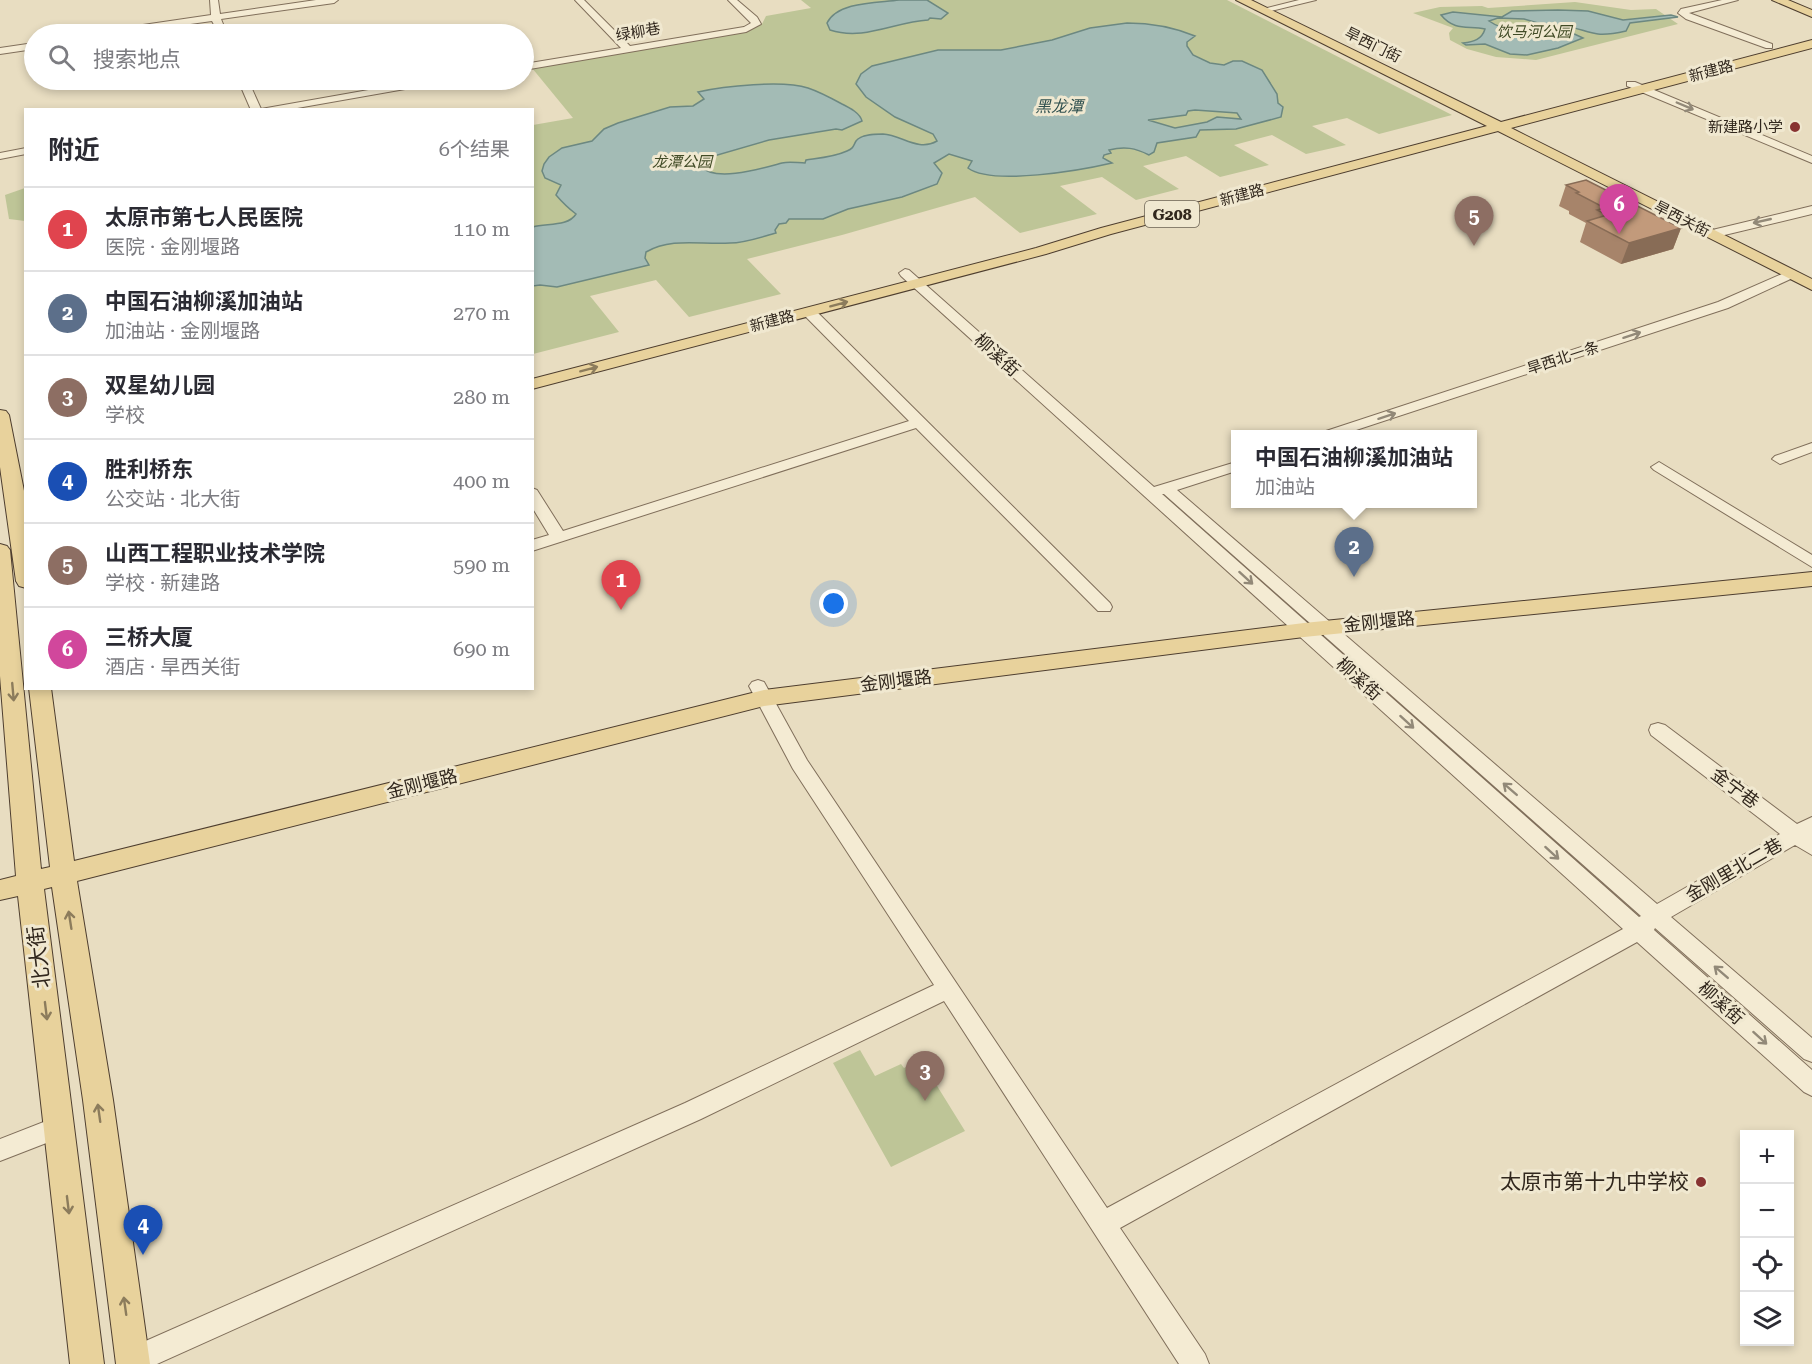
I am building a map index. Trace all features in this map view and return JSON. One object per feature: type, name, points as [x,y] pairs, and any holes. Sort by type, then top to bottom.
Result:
[{"type":"main road","name":"旱西门街","points":[[1242,0],[1267,10],[1498,123]]},
{"type":"main road","name":"旱西门街","points":[[1252,0],[1267,10]]},
{"type":"main road","points":[[1778,0],[1812,14]]},
{"type":"main road","points":[[1798,0],[1812,5]]},
{"type":"main road","name":"新建路","points":[[1637,86],[1767,46],[1810,43]]},
{"type":"main road","name":"新建路","points":[[534,369],[917,277],[1637,86],[1810,43]]},
{"type":"main road","name":"旱西关街","points":[[1498,123],[1812,278]]},
{"type":"main road","name":"旱西关街","points":[[1716,232],[1812,285]]},
{"type":"main road","name":"新建路","points":[[534,383],[809,312],[917,277]]},
{"type":"main road","points":[[0,415],[24,569]]},
{"type":"main road","name":"北大街","points":[[0,550],[29,873],[87,1364]]},
{"type":"main road","points":[[1308,624],[1812,568]]},
{"type":"main road","name":"金刚堰路","points":[[0,890],[29,873],[63,864],[761,692],[1308,624],[1812,579]]},
{"type":"main road","name":"北大街","points":[[44,690],[63,864],[98,1100],[133,1362]]},
{"type":"main road","points":[[0,874],[29,873]]},
{"type":"street","points":[[214,0],[220,24]]},
{"type":"street","points":[[177,24],[333,0]]},
{"type":"street","points":[[581,0],[629,48]]},
{"type":"street","name":"绿柳巷","points":[[534,64],[746,29],[753,25],[730,0]]},
{"type":"street","points":[[1267,10],[1312,0]]},
{"type":"street","points":[[1722,0],[1679,10],[1683,15],[1767,46]]},
{"type":"street","points":[[1683,15],[1684,10],[1734,0]]},
{"type":"street","points":[[174,24],[217,18]]},
{"type":"street","points":[[658,43],[654,37],[675,33]]},
{"type":"street","points":[[0,51],[24,47]]},
{"type":"street","points":[[1637,86],[1812,160]]},
{"type":"street","points":[[249,90],[256,108]]},
{"type":"street","points":[[277,108],[381,90]]},
{"type":"street","points":[[289,108],[392,90]]},
{"type":"street","points":[[0,157],[24,152]]},
{"type":"street","points":[[1716,232],[1812,210]]},
{"type":"street","name":"旱西北一条","points":[[1346,430],[1723,305],[1791,274]]},
{"type":"street","name":"柳溪街","points":[[917,277],[1648,923],[1812,1052]]},
{"type":"street","points":[[809,312],[1104,607]]},
{"type":"street","points":[[534,545],[920,422]]},
{"type":"street","points":[[1780,459],[1812,447]]},
{"type":"street","points":[[1659,467],[1812,562]]},
{"type":"street","points":[[1159,490],[1231,468]]},
{"type":"street","points":[[534,496],[559,538]]},
{"type":"street","points":[[761,692],[800,764],[1195,1364]]},
{"type":"street","name":"金宁巷","points":[[1658,730],[1807,835]]},
{"type":"street","name":"金刚里北二巷","points":[[1103,1224],[1807,835]]},
{"type":"street","name":"柳溪街","points":[[1648,923],[1812,1085]]},
{"type":"street","points":[[133,1362],[693,1111],[948,988]]},
{"type":"street","points":[[0,1150],[59,1127]]},
{"type":"green space","name":"龙潭公园","points":[[801,0],[1227,0],[1452,115],[1379,134],[1347,118],[1312,126],[1346,145],[1306,154],[1272,135],[1234,145],[1269,165],[1220,177],[1186,156],[1143,166],[1179,189],[1136,200],[1102,177],[1060,186],[1097,214],[1020,233],[975,197],[747,259],[781,294],[689,317],[656,280],[590,296],[619,332],[534,354],[534,125],[573,118],[534,68],[750,30],[762,24],[766,16],[811,8]]},
{"type":"green space","name":"饮马河公园","points":[[1575,2],[1631,10],[1656,9],[1678,24],[1536,60],[1496,57],[1467,49],[1450,40],[1449,33],[1453,28],[1413,13],[1440,7],[1482,6],[1488,8]]},
{"type":"green space","points":[[24,188],[24,221],[9,219],[5,195]]},
{"type":"green space","points":[[860,1050],[875,1076],[901,1064],[904,1068],[921,1060],[965,1131],[891,1167],[833,1063]]},
{"type":"water","points":[[899,0],[927,0],[948,13],[941,19],[930,18],[855,33],[830,30],[827,23],[832,16],[849,7]]},
{"type":"water","points":[[1512,11],[1588,11],[1623,20],[1671,15],[1678,17],[1630,23],[1626,31],[1609,34],[1557,27],[1552,30],[1570,32],[1583,38],[1558,48],[1527,55],[1510,54],[1485,44],[1466,45],[1463,43],[1477,39],[1485,29],[1457,26],[1441,15],[1453,12],[1502,17]],"holes":[[[1498,18],[1524,19],[1541,24],[1543,27],[1530,31],[1515,30],[1489,21]]]},
{"type":"water","name":"黑龙潭","points":[[1127,23],[1170,28],[1195,36],[1187,42],[1193,55],[1210,63],[1224,65],[1233,61],[1242,61],[1262,70],[1277,94],[1278,103],[1283,107],[1281,117],[1236,129],[1200,130],[1196,137],[1157,143],[1154,152],[1149,155],[1130,148],[1109,150],[1111,153],[1104,155],[1103,158],[1112,163],[1038,175],[996,176],[980,173],[968,168],[972,161],[949,154],[934,163],[942,173],[937,184],[902,197],[848,209],[823,219],[789,219],[786,223],[779,224],[775,230],[776,233],[747,241],[676,243],[656,247],[646,252],[645,258],[649,265],[557,287],[534,286],[534,227],[562,223],[576,214],[556,195],[561,185],[545,178],[542,171],[549,157],[562,148],[592,141],[604,129],[618,123],[670,107],[693,106],[704,99],[698,92],[769,84],[797,86],[825,95],[851,109],[862,121],[842,130],[836,129],[769,140],[700,160],[700,166],[707,171],[728,174],[752,171],[785,162],[805,163],[806,160],[847,151],[858,139],[872,134],[890,135],[917,144],[930,144],[937,141],[933,134],[895,117],[866,97],[856,84],[861,74],[872,66],[938,50],[1001,50],[1052,40],[1090,28]],"holes":[[[1195,110],[1237,113],[1241,119],[1217,117],[1207,122],[1175,128],[1148,120],[1186,115],[1188,111]]]},
{"type":"building","points":[[1586,180],[1681,228],[1629,243],[1587,221],[1607,215],[1597,210],[1605,208],[1576,193],[1579,192],[1566,185]]},
{"type":"place","name":"新建路小学","points":[[1795,127]]},
{"type":"place","name":"三桥大厦","points":[[1619,234]]},
{"type":"place","name":"山西工程职业技术学院","points":[[1474,246]]},
{"type":"place","name":"中国石油柳溪加油站","points":[[1354,577]]},
{"type":"place","name":"太原市第七人民医院","points":[[621,610]]},
{"type":"place","name":"双星幼儿园","points":[[925,1101]]},
{"type":"place","name":"太原市第十九中学校","points":[[1701,1182]]},
{"type":"place","name":"胜利桥东","points":[[143,1255]]}]
